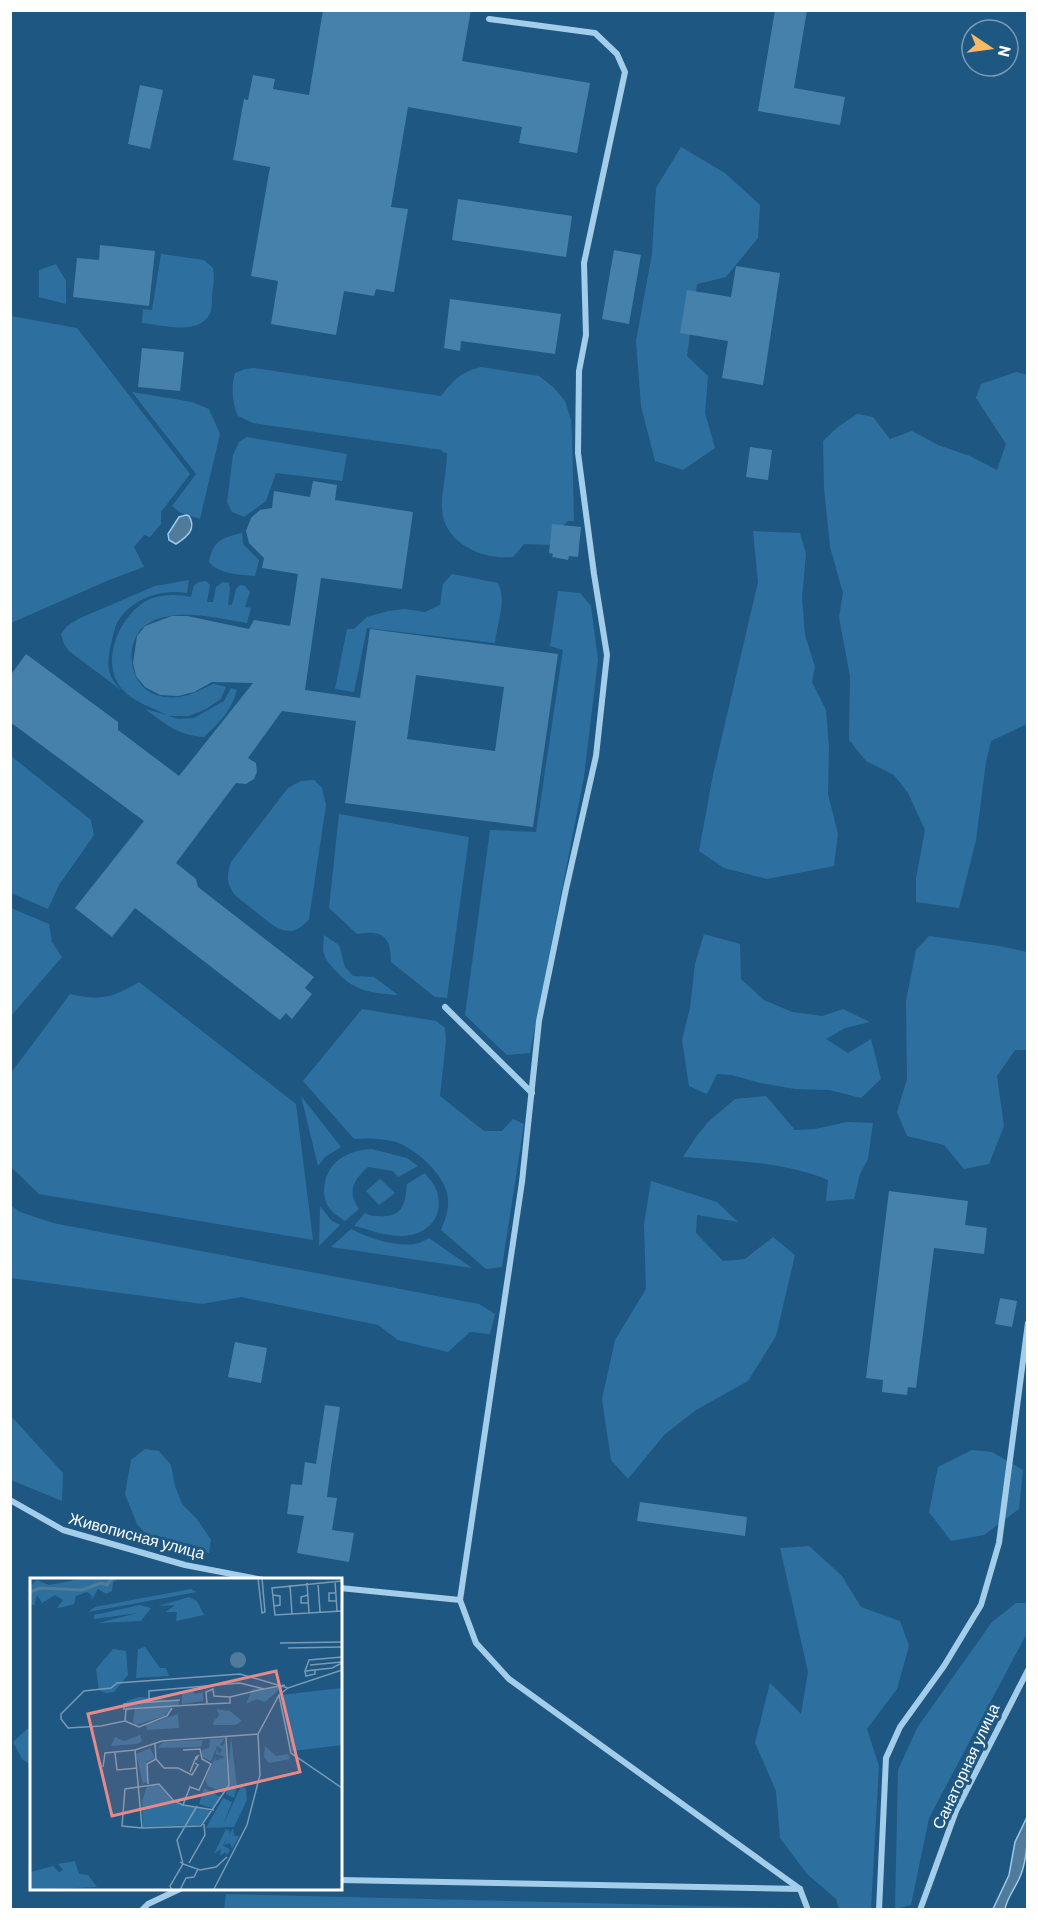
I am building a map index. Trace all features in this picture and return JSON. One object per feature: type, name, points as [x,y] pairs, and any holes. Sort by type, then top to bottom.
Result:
[{"type":"street","points":[[489,19],[595,33],[617,54],[625,72],[584,262],[586,335],[579,371],[578,453],[594,574],[608,655],[596,756],[539,1021],[522,1182],[460,1600],[476,1644],[509,1679],[800,1889],[808,1910]]},
{"type":"street","points":[[445,1007],[532,1093]]},
{"type":"street","points":[[879,1910],[886,1758],[900,1727],[944,1666],[981,1605],[999,1543],[1028,1323]]},
{"type":"street","name":"Живописная улица","points":[[10,1500],[63,1530],[185,1565],[253,1578]]},
{"type":"street","points":[[342,1588],[460,1600]]},
{"type":"street","name":"Санаторная улица","points":[[920,1910],[956,1811],[1028,1670]]},
{"type":"street","points":[[342,1880],[800,1889]]},
{"type":"street","points":[[142,1910],[148,1904],[178,1890]]},
{"type":"shaded area","points":[[681,147],[725,173],[760,205],[758,238],[726,277],[697,284],[687,356],[708,376],[705,413],[715,448],[683,470],[655,461],[641,406],[636,341],[652,254],[656,188]]},
{"type":"shaded area","points":[[161,254],[204,260],[213,268],[211,311],[199,324],[181,328],[142,323],[143,309],[152,310]]},
{"type":"shaded area","points":[[56,264],[66,281],[66,304],[39,297],[39,270]]},
{"type":"shaded area","points":[[11,316],[77,328],[190,474],[161,512],[161,524],[150,537],[144,535],[134,547],[144,567],[11,623]]},
{"type":"shaded area","points":[[481,367],[539,376],[565,401],[571,420],[574,521],[568,521],[554,534],[552,545],[524,544],[513,557],[490,556],[478,552],[457,540],[450,532],[444,521],[442,509],[447,453],[442,450],[253,423],[238,416],[233,400],[235,373],[245,369],[254,368],[441,396],[458,377]]},
{"type":"shaded area","points":[[1016,372],[1028,375],[1027,724],[991,741],[976,840],[959,908],[916,902],[916,878],[925,830],[908,793],[894,775],[866,761],[849,740],[850,677],[839,617],[843,593],[830,547],[824,488],[823,441],[857,414],[873,417],[890,439],[912,431],[938,445],[970,456],[997,470],[1006,444],[976,398],[981,384]]},
{"type":"shaded area","points":[[132,392],[192,402],[209,409],[220,434],[200,519],[181,513],[172,506],[196,474]]},
{"type":"shaded area","points":[[247,437],[347,454],[342,481],[276,473],[266,501],[244,517],[232,512],[227,502],[233,455],[239,442]]},
{"type":"shaded area","points":[[189,516],[192,525],[190,532],[176,544],[169,540],[168,534],[179,517]]},
{"type":"shaded area","points":[[753,531],[800,533],[806,554],[802,597],[805,635],[815,667],[812,682],[826,710],[829,746],[828,794],[838,834],[834,866],[767,879],[724,868],[699,851],[713,775],[758,582]]},
{"type":"shaded area","points":[[242,533],[243,544],[259,560],[255,576],[224,571],[209,562],[213,549],[219,542]]},
{"type":"shaded area","points":[[452,574],[498,583],[502,605],[495,643],[367,628],[354,692],[335,689],[347,629],[354,629],[367,617],[388,611],[405,609],[425,612],[440,605],[443,584]]},
{"type":"shaded area","points":[[189,580],[187,593],[167,592],[148,597],[131,606],[118,621],[110,648],[108,666],[113,680],[121,690],[69,651],[64,644],[61,634],[67,626],[78,619],[155,586]]},
{"type":"shaded area","points":[[206,581],[210,585],[207,602],[213,602],[216,587],[223,582],[229,583],[228,605],[232,605],[236,589],[240,585],[245,586],[250,592],[245,607],[251,608],[247,623],[195,615],[165,617],[157,619],[140,630],[132,650],[136,677],[141,685],[156,695],[179,697],[213,684],[226,687],[221,699],[206,709],[189,716],[168,716],[178,719],[194,718],[224,701],[231,688],[237,690],[228,710],[204,737],[179,731],[145,709],[167,715],[138,702],[123,690],[112,666],[116,640],[130,615],[139,606],[160,596],[191,597],[194,585]]},
{"type":"shaded area","points":[[558,591],[580,593],[591,606],[598,660],[584,777],[530,1053],[507,1055],[465,1015],[490,830],[536,832],[563,650],[550,646]]},
{"type":"shaded area","points":[[11,756],[91,820],[94,835],[59,885],[48,909],[11,893]]},
{"type":"shaded area","points":[[314,780],[322,788],[326,805],[309,919],[301,927],[287,931],[273,925],[235,894],[228,882],[228,872],[231,862],[288,788],[301,781]]},
{"type":"shaded area","points":[[339,814],[469,837],[447,998],[435,997],[391,962],[389,946],[383,937],[373,933],[357,934],[329,908]]},
{"type":"shaded area","points":[[11,908],[49,924],[52,942],[62,957],[11,1016]]},
{"type":"shaded area","points":[[704,934],[740,944],[741,979],[764,1000],[792,1012],[822,1016],[843,1009],[870,1022],[845,1028],[826,1039],[848,1053],[871,1039],[881,1079],[861,1098],[829,1090],[795,1089],[760,1083],[732,1075],[717,1074],[707,1094],[689,1086],[682,1040],[690,1008],[695,964]]},
{"type":"shaded area","points":[[324,935],[339,945],[345,967],[353,976],[374,977],[398,995],[358,988],[344,979],[325,957]]},
{"type":"shaded area","points":[[929,936],[1027,952],[1027,1050],[1015,1050],[997,1076],[1004,1126],[989,1164],[964,1169],[944,1145],[907,1136],[897,1112],[907,1079],[906,1001],[916,950]]},
{"type":"shaded area","points":[[139,982],[296,1104],[313,1240],[39,1194],[11,1167],[11,1073],[70,994],[106,997]]},
{"type":"shaded area","points":[[362,1009],[436,1021],[445,1028],[446,1041],[440,1096],[484,1131],[502,1131],[513,1119],[524,1124],[502,1267],[486,1269],[441,1230],[448,1199],[442,1181],[429,1164],[396,1142],[354,1139],[303,1081]]},
{"type":"shaded area","points":[[301,1096],[341,1147],[325,1157],[318,1166]]},
{"type":"shaded area","points":[[766,1096],[795,1130],[815,1129],[847,1122],[873,1123],[868,1159],[860,1174],[854,1199],[826,1201],[828,1180],[793,1169],[757,1163],[683,1157],[708,1122],[735,1099]]},
{"type":"shaded area","points":[[372,1149],[407,1158],[418,1166],[398,1177],[393,1171],[368,1167],[353,1186],[353,1197],[359,1209],[345,1221],[326,1203],[324,1189],[328,1174],[342,1157],[356,1151]]},
{"type":"shaded area","points":[[425,1173],[435,1186],[439,1202],[435,1218],[425,1230],[408,1236],[394,1236],[354,1226],[365,1213],[372,1216],[387,1216],[398,1212],[404,1203],[407,1184]]},
{"type":"shaded area","points":[[380,1179],[395,1193],[379,1205],[366,1191]]},
{"type":"shaded area","points":[[651,1181],[717,1202],[738,1222],[697,1215],[696,1233],[723,1261],[745,1259],[773,1237],[795,1255],[776,1336],[748,1381],[696,1410],[664,1435],[628,1479],[611,1460],[602,1399],[615,1340],[646,1289],[644,1224]]},
{"type":"shaded area","points":[[10,1205],[20,1212],[53,1223],[479,1304],[495,1314],[490,1334],[470,1332],[448,1352],[398,1340],[378,1325],[241,1297],[202,1304],[11,1278]]},
{"type":"shaded area","points":[[320,1206],[331,1220],[340,1225],[319,1246]]},
{"type":"shaded area","points":[[351,1229],[391,1243],[407,1245],[429,1238],[472,1268],[331,1247]]},
{"type":"shaded area","points":[[10,1415],[63,1473],[62,1501],[11,1480]]},
{"type":"shaded area","points":[[145,1449],[159,1451],[171,1465],[175,1486],[182,1504],[197,1519],[211,1540],[209,1553],[153,1542],[137,1524],[125,1494],[131,1460]]},
{"type":"shaded area","points":[[972,1450],[992,1452],[1023,1470],[1019,1509],[984,1535],[951,1541],[929,1512],[938,1467]]},
{"type":"shaded area","points":[[809,1546],[842,1576],[861,1607],[900,1621],[909,1646],[897,1689],[867,1729],[879,1766],[871,1909],[839,1909],[836,1899],[807,1874],[780,1838],[776,1791],[755,1743],[770,1683],[801,1714],[808,1672],[780,1548]]},
{"type":"shaded area","points":[[1016,1603],[1027,1603],[1027,1633],[929,1818],[911,1905],[895,1909],[898,1770],[917,1728],[992,1622]]},
{"type":"shaded area","points":[[27,1729],[30,1730],[30,1764],[22,1759],[13,1742]]},
{"type":"shaded area","points":[[1027,1817],[1026,1849],[1022,1872],[1005,1909],[993,1909],[1009,1875],[1015,1842]]},
{"type":"shaded area","points":[[226,1894],[787,1908],[787,1910],[224,1909]]},
{"type":"building","points":[[323,10],[471,10],[462,61],[590,83],[577,153],[519,143],[522,127],[408,107],[391,207],[408,209],[394,292],[376,289],[374,296],[344,291],[336,335],[271,324],[278,281],[251,276],[270,167],[233,160],[244,99],[248,100],[253,75],[275,79],[273,89],[309,95]]},
{"type":"building","points":[[775,10],[807,10],[794,88],[845,97],[840,125],[758,111]]},
{"type":"building","points":[[140,85],[163,90],[150,149],[128,144]]},
{"type":"building","points":[[458,199],[572,216],[566,257],[452,240]]},
{"type":"building","points":[[100,245],[155,251],[149,306],[73,297],[77,258],[99,260]]},
{"type":"building","points":[[614,250],[641,255],[629,324],[602,319]]},
{"type":"building","points":[[736,266],[780,273],[763,385],[722,378],[728,341],[680,333],[687,290],[731,297]]},
{"type":"building","points":[[450,299],[561,314],[555,354],[461,341],[460,351],[444,348]]},
{"type":"building","points":[[142,348],[184,352],[180,391],[138,387]]},
{"type":"building","points":[[750,447],[772,450],[768,480],[746,477]]},
{"type":"building","points":[[313,481],[337,485],[335,500],[413,512],[402,589],[321,578],[305,690],[360,698],[370,629],[558,654],[533,827],[345,803],[356,721],[282,711],[248,758],[256,763],[257,772],[254,779],[246,784],[236,783],[176,863],[196,879],[198,887],[314,977],[305,988],[312,994],[292,1019],[286,1013],[280,1020],[135,908],[112,937],[75,908],[144,821],[10,722],[10,676],[26,654],[118,722],[118,730],[179,776],[253,683],[212,682],[194,692],[178,696],[160,695],[145,687],[136,676],[133,663],[137,636],[145,626],[172,616],[187,616],[249,629],[254,620],[290,626],[298,574],[262,568],[264,558],[249,543],[246,531],[251,518],[260,510],[272,508],[274,491],[310,497]],"holes":[[[416,675],[504,687],[495,751],[407,739]]]},
{"type":"building","points":[[552,524],[581,527],[578,557],[569,556],[568,560],[552,557],[553,554],[549,553]]},
{"type":"building","points":[[889,1191],[968,1201],[965,1225],[987,1228],[984,1254],[934,1248],[916,1388],[908,1387],[907,1395],[882,1392],[883,1380],[866,1378]]},
{"type":"building","points":[[1000,1298],[1017,1301],[1012,1327],[995,1324]]},
{"type":"building","points":[[235,1342],[267,1348],[261,1383],[228,1377]]},
{"type":"building","points":[[325,1405],[340,1407],[327,1497],[337,1498],[332,1530],[354,1533],[349,1562],[297,1553],[304,1516],[287,1514],[291,1484],[302,1485],[305,1462],[316,1464]]},
{"type":"building","points":[[640,1502],[747,1517],[745,1536],[637,1521]]}]
